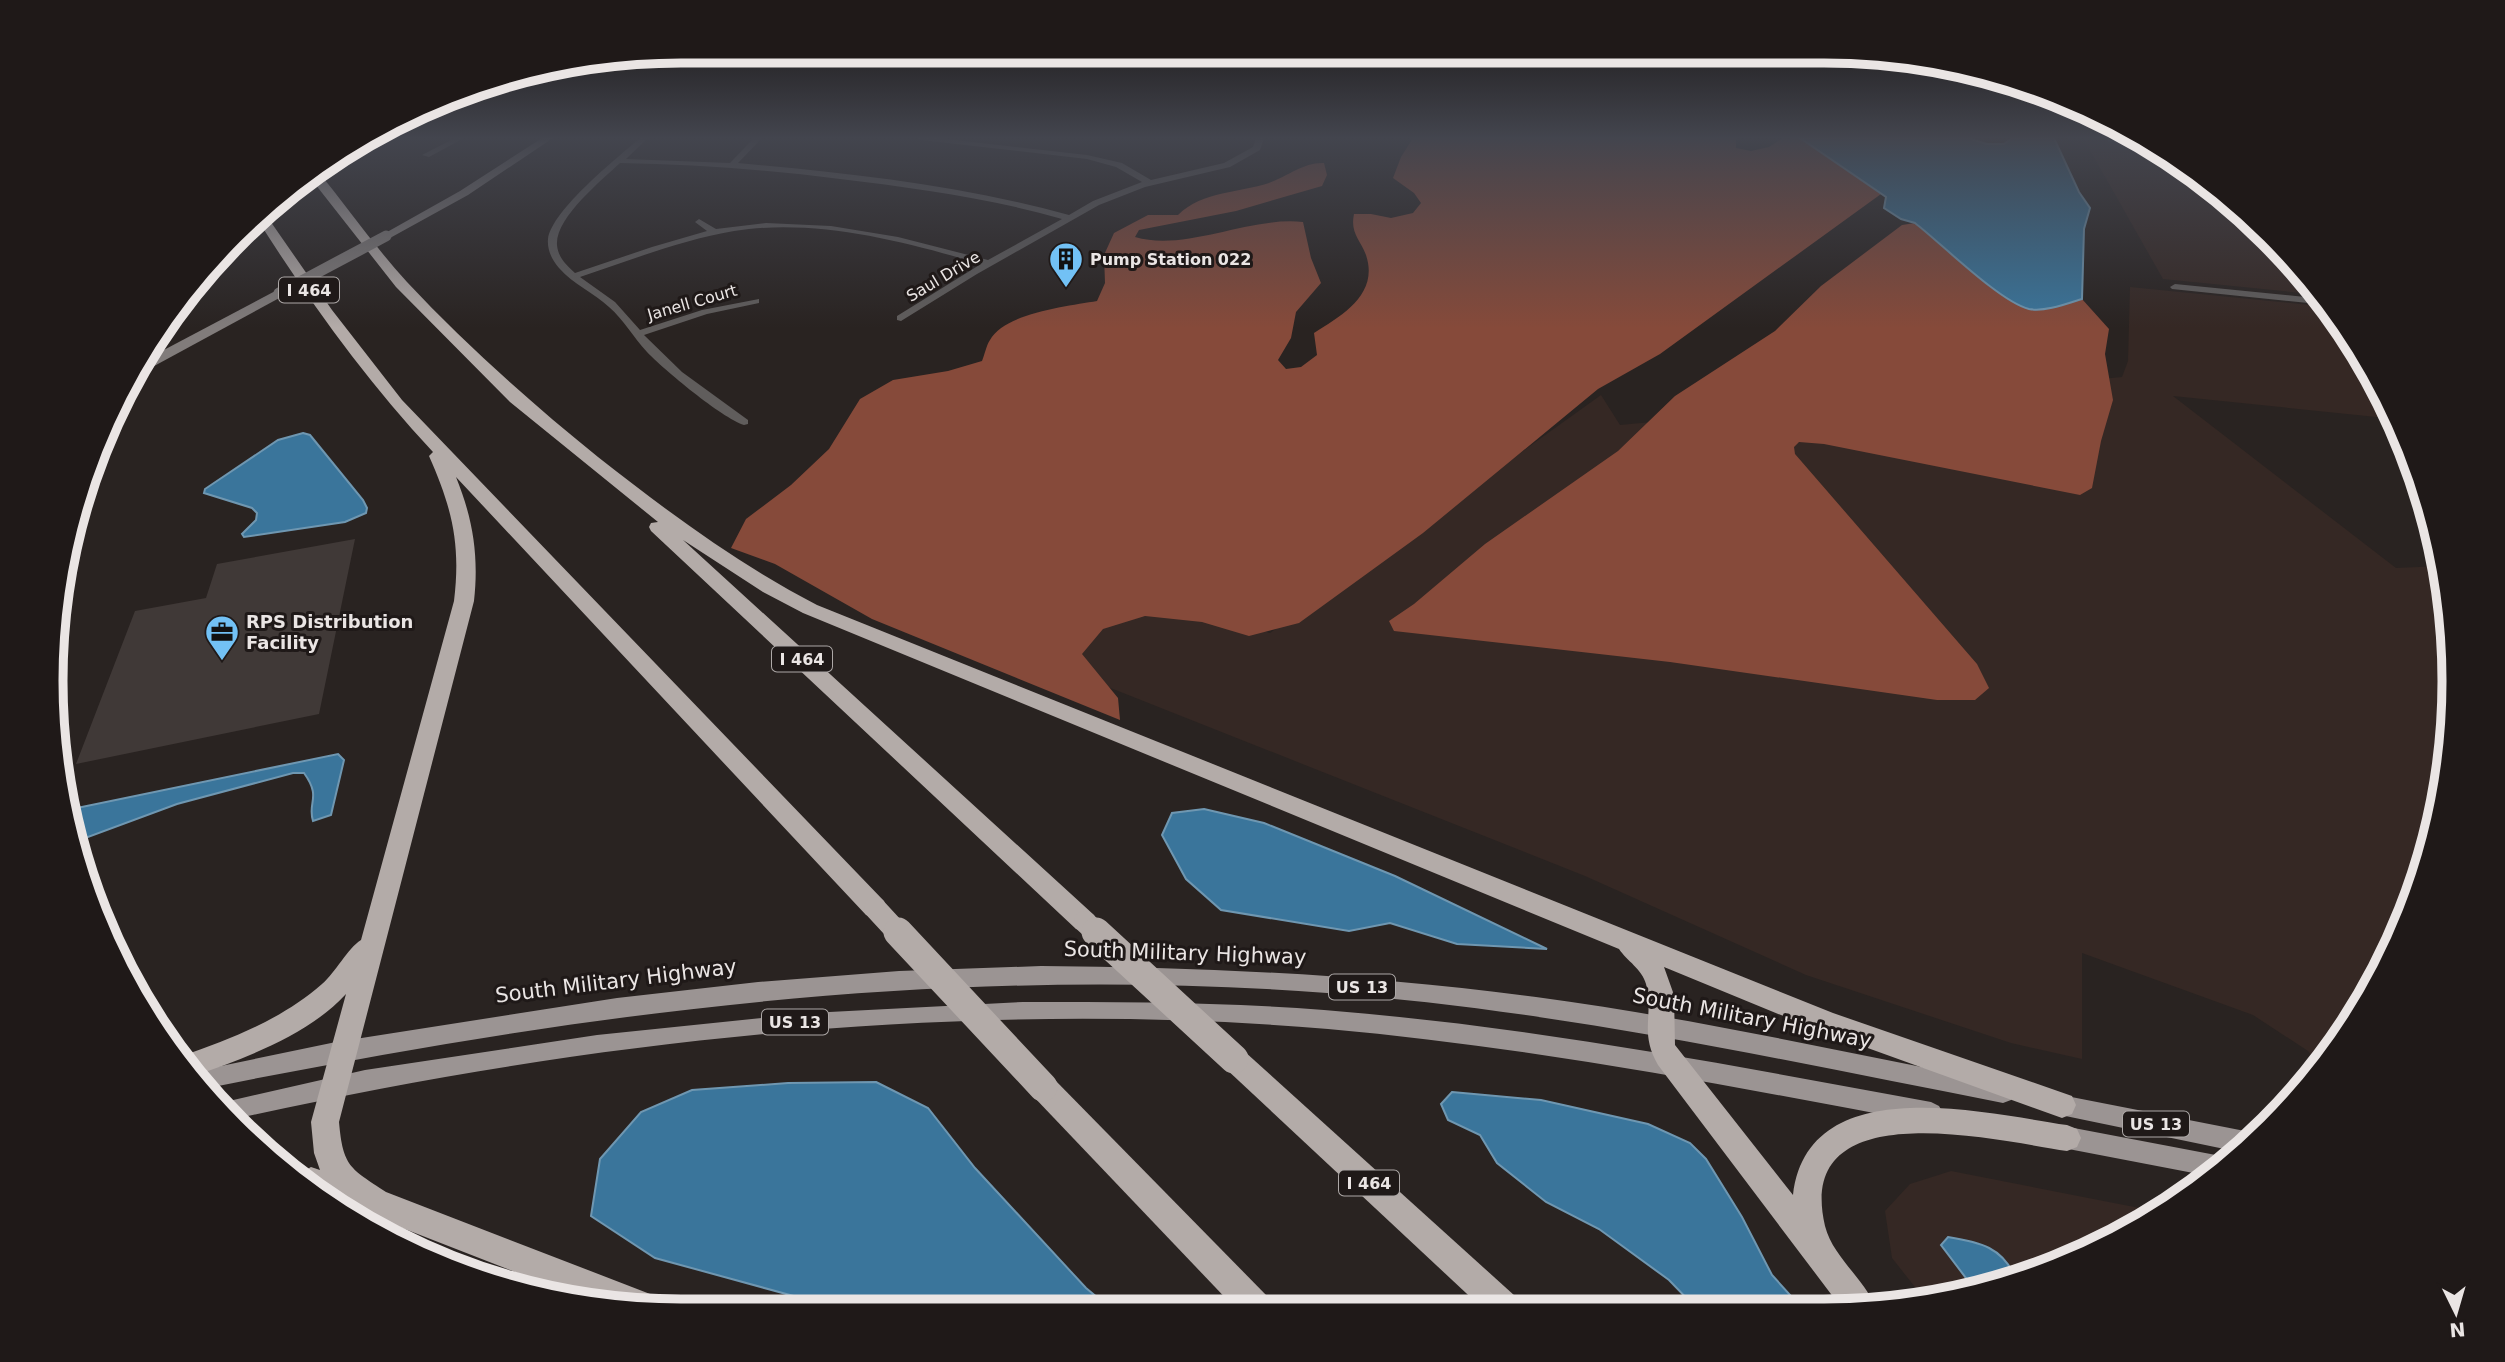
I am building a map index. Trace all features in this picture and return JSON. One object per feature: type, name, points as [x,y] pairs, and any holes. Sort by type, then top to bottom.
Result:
[{"type":"highway","name":"I 464","points":[[336,202],[401,284],[516,399],[1495,1299]]},
{"type":"highway","name":"I 464","points":[[266,223],[309,291],[351,348],[432,441],[543,555],[1043,1087],[1248,1299]]},
{"type":"highway","points":[[516,399],[717,557],[779,594],[863,631],[1824,1021],[2062,1105]]},
{"type":"highway","points":[[376,1202],[343,1181],[335,1172],[327,1151],[325,1122],[458,627],[468,575],[465,524],[457,497],[432,441]]},
{"type":"highway","points":[[196,1063],[254,1043],[296,1018],[341,981],[362,956],[377,931]]},
{"type":"highway","points":[[1623,939],[1653,970],[1659,985],[1661,1044],[1665,1056],[1677,1065],[1853,1298]]},
{"type":"highway","points":[[1825,1261],[1814,1238],[1807,1195],[1812,1174],[1823,1152],[1849,1132],[1895,1120],[1926,1120],[2067,1138]]},
{"type":"highway","points":[[326,1186],[376,1202],[615,1295]]},
{"type":"main road","points":[[152,363],[448,202]]},
{"type":"main road","name":"South Military Highway","points":[[208,1078],[345,1049],[481,1025],[653,1000],[792,986],[1061,975],[1320,984],[1447,995],[1661,1026],[2237,1140]]},
{"type":"main road","name":"US 13","points":[[235,1109],[407,1073],[624,1040],[859,1017],[1023,1011],[1284,1017],[1463,1034],[1677,1065],[2208,1165]]},
{"type":"street","points":[[579,202],[563,217],[553,235],[555,255],[573,276],[626,317],[658,357],[744,422]]},
{"type":"street","points":[[1011,202],[1070,218]]},
{"type":"street","name":"Saul Drive","points":[[901,318],[1101,202]]},
{"type":"street","points":[[699,222],[715,232]]},
{"type":"street","points":[[573,276],[715,232],[756,226],[792,226],[912,243],[990,264]]},
{"type":"street","points":[[2175,287],[2310,300]]},
{"type":"street","name":"Janell Court","points":[[637,334],[705,312],[756,300]]},
{"type":"shaded area","points":[[1197,202],[1268,202],[1236,211],[1139,230],[1135,237],[1175,240],[1261,224],[1303,222],[1311,258],[1321,283],[1296,312],[1291,338],[1278,360],[1286,369],[1301,367],[1317,355],[1314,333],[1347,311],[1363,292],[1369,269],[1366,255],[1354,231],[1354,214],[1391,218],[1413,213],[1421,203],[1871,202],[1660,354],[1598,389],[1423,533],[1299,623],[1249,636],[1202,622],[1145,616],[1103,629],[1082,654],[1118,698],[1120,720],[872,619],[775,564],[731,548],[746,519],[791,485],[829,449],[860,399],[893,380],[948,371],[982,361],[989,342],[998,331],[1023,317],[1054,308],[1097,301],[1105,283],[1104,255],[1114,233],[1148,215],[1178,215]]},
{"type":"shaded area","points":[[2119,202],[2213,202],[2261,244],[2305,293],[2163,279]]},
{"type":"shaded area","points":[[1915,223],[1987,284],[2017,304],[2029,309],[2042,309],[2082,299],[2109,329],[2105,354],[2113,400],[2101,441],[2092,488],[2080,495],[1824,444],[1799,442],[1794,447],[1795,454],[1977,664],[1989,688],[1975,700],[1937,700],[1670,662],[1394,631],[1389,621],[1414,604],[1485,544],[1618,451],[1675,396],[1775,331],[1821,286],[1902,225]]},
{"type":"shaded area","points":[[2130,287],[2314,305],[2359,372],[2382,418],[2173,396],[2396,568],[2431,566],[2441,641],[2441,721],[2437,762],[2421,841],[2395,917],[2378,954],[2338,1024],[2313,1058],[2308,1051],[2253,1015],[2082,953],[2082,1059],[2011,1043],[1806,975],[1585,876],[856,587],[1177,604],[1270,633],[1601,395],[1620,425],[2122,377],[2128,361]]},
{"type":"shaded area","points":[[1951,1171],[2144,1209],[2097,1235],[2023,1266],[1984,1278],[1919,1292],[1892,1258],[1885,1211],[1910,1184]]},
{"type":"water","points":[[1885,202],[2086,202],[2090,208],[2084,229],[2082,299],[2042,309],[2029,309],[2017,304],[1987,284],[1915,223],[1901,219],[1884,208]]},
{"type":"water","points":[[303,433],[310,435],[363,500],[366,513],[345,522],[244,537],[242,534],[256,520],[257,513],[252,508],[204,493],[205,489],[278,440]]},
{"type":"water","points":[[338,754],[344,760],[331,815],[313,821],[312,788],[304,773],[293,773],[177,804],[83,839],[76,808]]},
{"type":"water","points":[[1204,809],[1264,823],[1395,876],[1547,949],[1457,944],[1390,923],[1349,931],[1221,910],[1186,879],[1162,835],[1172,813]]},
{"type":"water","points":[[876,1082],[928,1108],[975,1168],[1099,1299],[805,1299],[655,1258],[591,1216],[600,1159],[641,1112],[692,1090],[788,1083]]},
{"type":"water","points":[[1452,1092],[1541,1100],[1648,1124],[1690,1143],[1706,1159],[1742,1217],[1772,1275],[1794,1299],[1687,1299],[1669,1280],[1599,1229],[1546,1202],[1497,1163],[1480,1135],[1448,1120],[1441,1104]]},
{"type":"water","points":[[1948,1237],[1980,1244],[1997,1253],[2011,1270],[1969,1282],[1941,1245]]},
{"type":"building","name":"RPS Distribution Facility","points":[[355,539],[319,714],[76,764],[135,611],[206,598],[217,564]]},
{"type":"place","name":"Pump Station 022","points":[[1066,289]]},
{"type":"place","name":"RPS Distribution Facility","points":[[222,662]]}]
